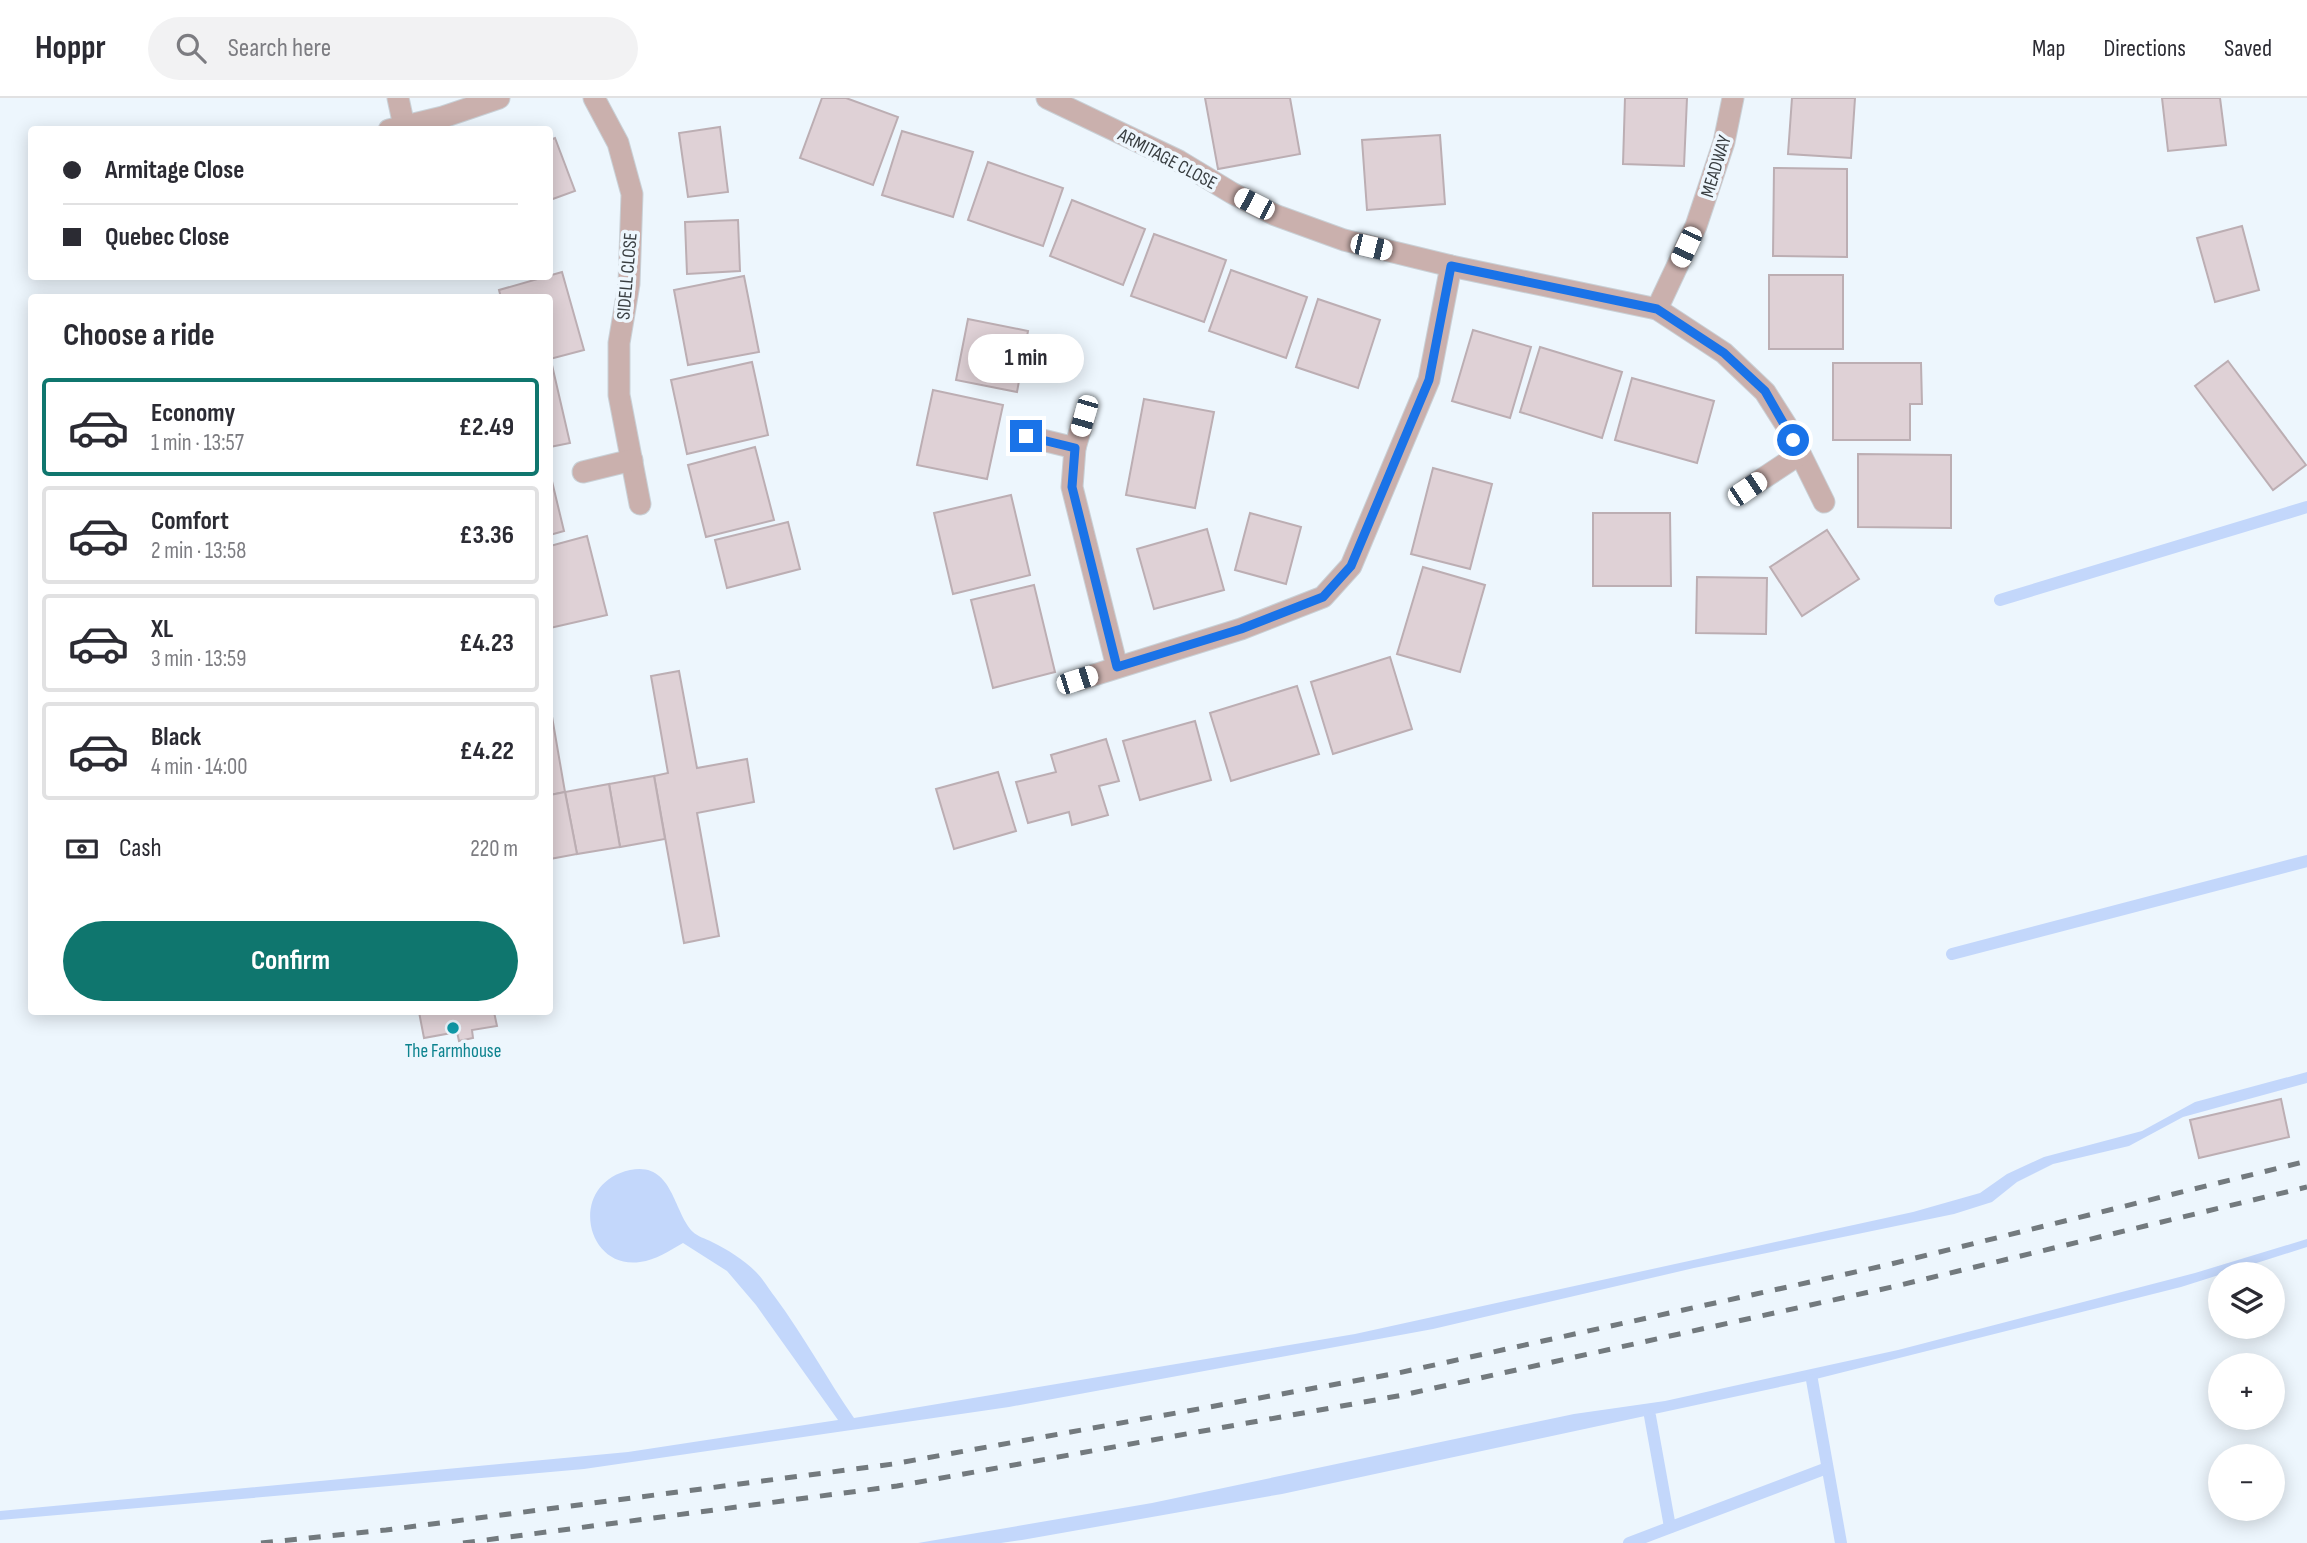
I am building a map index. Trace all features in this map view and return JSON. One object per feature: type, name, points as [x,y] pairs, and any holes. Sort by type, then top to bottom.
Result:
[{"type":"street","points":[[397,126],[398,98]]},
{"type":"street","points":[[405,126],[443,117],[499,98]]},
{"type":"street","name":"SIDELL CLOSE","points":[[594,98],[618,143],[632,194],[629,284],[620,344],[619,395],[640,504]]},
{"type":"street","name":"ARMITAGE CLOSE","points":[[1047,98],[1179,161],[1233,194],[1275,215],[1344,240],[1451,266],[1657,309],[1724,353],[1765,391],[1824,502]]},
{"type":"street","name":"MEADWAY","points":[[1657,309],[1696,226],[1724,142],[1733,98]]},
{"type":"street","points":[[1077,680],[1241,629],[1323,597],[1351,566],[1429,380],[1451,266]]},
{"type":"street","points":[[1084,416],[1075,448],[1072,487],[1117,667]]},
{"type":"street","points":[[1026,436],[1075,448]]},
{"type":"street","points":[[1747,489],[1800,454]]},
{"type":"street","points":[[583,472],[632,460]]},
{"type":"water","points":[[2307,1072],[2307,1083],[2183,1117],[2129,1146],[2053,1164],[2017,1182],[1992,1202],[1954,1214],[1694,1268],[1433,1329],[1009,1407],[584,1469],[0,1520],[0,1511],[628,1452],[838,1420],[756,1305],[727,1271],[683,1243],[657,1257],[640,1262],[621,1261],[606,1253],[596,1240],[591,1224],[591,1207],[597,1191],[610,1178],[630,1170],[644,1169],[664,1180],[693,1232],[735,1255],[759,1275],[854,1418],[1355,1334],[1913,1212],[1980,1193],[2007,1174],[2044,1157],[2142,1131],[2195,1102]]},
{"type":"water","points":[[2307,1239],[2307,1247],[2260,1262],[2231,1262]]},
{"type":"water","points":[[2208,1269],[2208,1278],[1812,1380],[1282,1494],[1001,1543],[918,1543],[1152,1503],[1574,1414],[1665,1401],[1898,1350]]},
{"type":"building","points":[[822,98],[846,98],[898,117],[873,185],[800,158]]},
{"type":"building","points":[[1205,98],[1290,98],[1300,154],[1218,169]]},
{"type":"building","points":[[1625,98],[1687,98],[1684,166],[1623,164]]},
{"type":"building","points":[[1792,98],[1855,98],[1851,158],[1788,154]]},
{"type":"building","points":[[2162,98],[2220,98],[2226,145],[2168,151]]},
{"type":"building","points":[[720,127],[728,192],[688,197],[679,133]]},
{"type":"building","points":[[902,131],[973,152],[953,217],[882,195]]},
{"type":"building","points":[[1440,135],[1445,204],[1367,210],[1362,140]]},
{"type":"building","points":[[555,138],[575,191],[553,199]]},
{"type":"building","points":[[988,162],[1063,188],[1043,246],[968,220]]},
{"type":"building","points":[[1774,168],[1847,169],[1847,257],[1773,256]]},
{"type":"building","points":[[1072,200],[1145,229],[1123,285],[1050,256]]},
{"type":"building","points":[[738,220],[740,271],[687,274],[685,222]]},
{"type":"building","points":[[2242,226],[2259,290],[2215,302],[2197,238]]},
{"type":"building","points":[[1154,234],[1226,260],[1204,322],[1131,296]]},
{"type":"building","points":[[1231,270],[1307,297],[1286,358],[1209,331]]},
{"type":"building","points":[[562,272],[584,350],[553,358],[553,294],[500,294],[499,290],[534,280],[553,280],[553,275]]},
{"type":"building","points":[[1769,275],[1843,275],[1843,349],[1769,349]]},
{"type":"building","points":[[744,276],[759,352],[688,365],[674,290]]},
{"type":"building","points":[[1318,299],[1380,320],[1358,388],[1296,367]]},
{"type":"building","points":[[968,319],[1028,331],[1017,392],[956,380]]},
{"type":"building","points":[[1473,330],[1531,347],[1510,418],[1452,401]]},
{"type":"building","points":[[1540,347],[1622,372],[1602,438],[1520,412]]},
{"type":"building","points":[[2228,361],[2306,465],[2273,490],[2195,386]]},
{"type":"building","points":[[752,362],[768,435],[687,454],[671,380]]},
{"type":"building","points":[[1833,363],[1921,363],[1922,404],[1910,404],[1910,440],[1833,440]]},
{"type":"building","points":[[553,369],[570,443],[553,446]]},
{"type":"building","points":[[1632,378],[1714,401],[1697,463],[1615,440]]},
{"type":"building","points":[[933,390],[1003,405],[987,479],[917,465]]},
{"type":"building","points":[[1144,399],[1214,412],[1195,508],[1126,495]]},
{"type":"building","points":[[755,447],[774,520],[706,537],[688,465]]},
{"type":"building","points":[[1858,454],[1951,455],[1951,528],[1858,527]]},
{"type":"building","points":[[1433,468],[1492,484],[1470,569],[1411,554]]},
{"type":"building","points":[[553,485],[564,531],[553,534]]},
{"type":"building","points":[[1011,495],[1030,575],[953,594],[934,513]]},
{"type":"building","points":[[1250,513],[1301,527],[1286,584],[1235,570]]},
{"type":"building","points":[[1593,513],[1670,513],[1671,586],[1593,586]]},
{"type":"building","points":[[788,522],[800,569],[727,588],[715,540]]},
{"type":"building","points":[[1207,529],[1224,590],[1154,609],[1137,549]]},
{"type":"building","points":[[1827,530],[1859,579],[1802,616],[1770,567]]},
{"type":"building","points":[[587,536],[607,615],[553,627],[553,545]]},
{"type":"building","points":[[1423,567],[1485,585],[1460,672],[1397,654]]},
{"type":"building","points":[[1697,577],[1767,578],[1766,634],[1696,633]]},
{"type":"building","points":[[1034,585],[1055,672],[993,688],[971,600]]},
{"type":"building","points":[[1390,657],[1412,729],[1333,754],[1311,682]]},
{"type":"building","points":[[679,671],[697,768],[747,759],[754,802],[697,813],[719,936],[684,943],[654,776],[668,773],[651,676]]},
{"type":"building","points":[[1297,686],[1319,754],[1231,781],[1210,713]]},
{"type":"building","points":[[1195,721],[1211,780],[1140,800],[1123,741]]},
{"type":"building","points":[[553,722],[565,792],[553,794]]},
{"type":"building","points":[[1106,739],[1119,781],[1099,786],[1108,815],[1072,825],[1069,812],[1028,823],[1016,782],[1056,772],[1051,755]]},
{"type":"building","points":[[998,772],[1016,831],[954,849],[936,789]]},
{"type":"building","points":[[654,776],[665,839],[620,847],[609,784]]},
{"type":"building","points":[[609,784],[620,847],[577,854],[565,792]]},
{"type":"building","points":[[565,792],[577,854],[553,858],[553,794]]},
{"type":"building","name":"The Farmhouse","points":[[420,1015],[495,1015],[497,1026],[472,1030],[473,1038],[459,1041],[457,1032],[424,1038]]},
{"type":"building","points":[[2281,1099],[2289,1137],[2199,1158],[2190,1120]]},
{"type":"waterway","points":[[2000,600],[2307,507]]},
{"type":"waterway","points":[[1952,954],[2307,861]]},
{"type":"waterway","points":[[1812,1380],[1841,1543]]},
{"type":"waterway","points":[[1650,1416],[1670,1527]]},
{"type":"waterway","points":[[1629,1543],[1827,1468]]},
{"type":"railway","points":[[261,1543],[386,1530],[893,1464],[1398,1373],[1887,1265],[2307,1161]]},
{"type":"railway","points":[[463,1543],[897,1486],[1403,1395],[1892,1287],[2307,1187]]},
{"type":"place","name":"The Farmhouse","points":[[453,1028]]},
{"type":"route","points":[[1026,436],[1075,448],[1072,487],[1117,667],[1241,629],[1323,597],[1351,566],[1429,380],[1451,266],[1657,309],[1724,353],[1765,391],[1793,440]]}]
